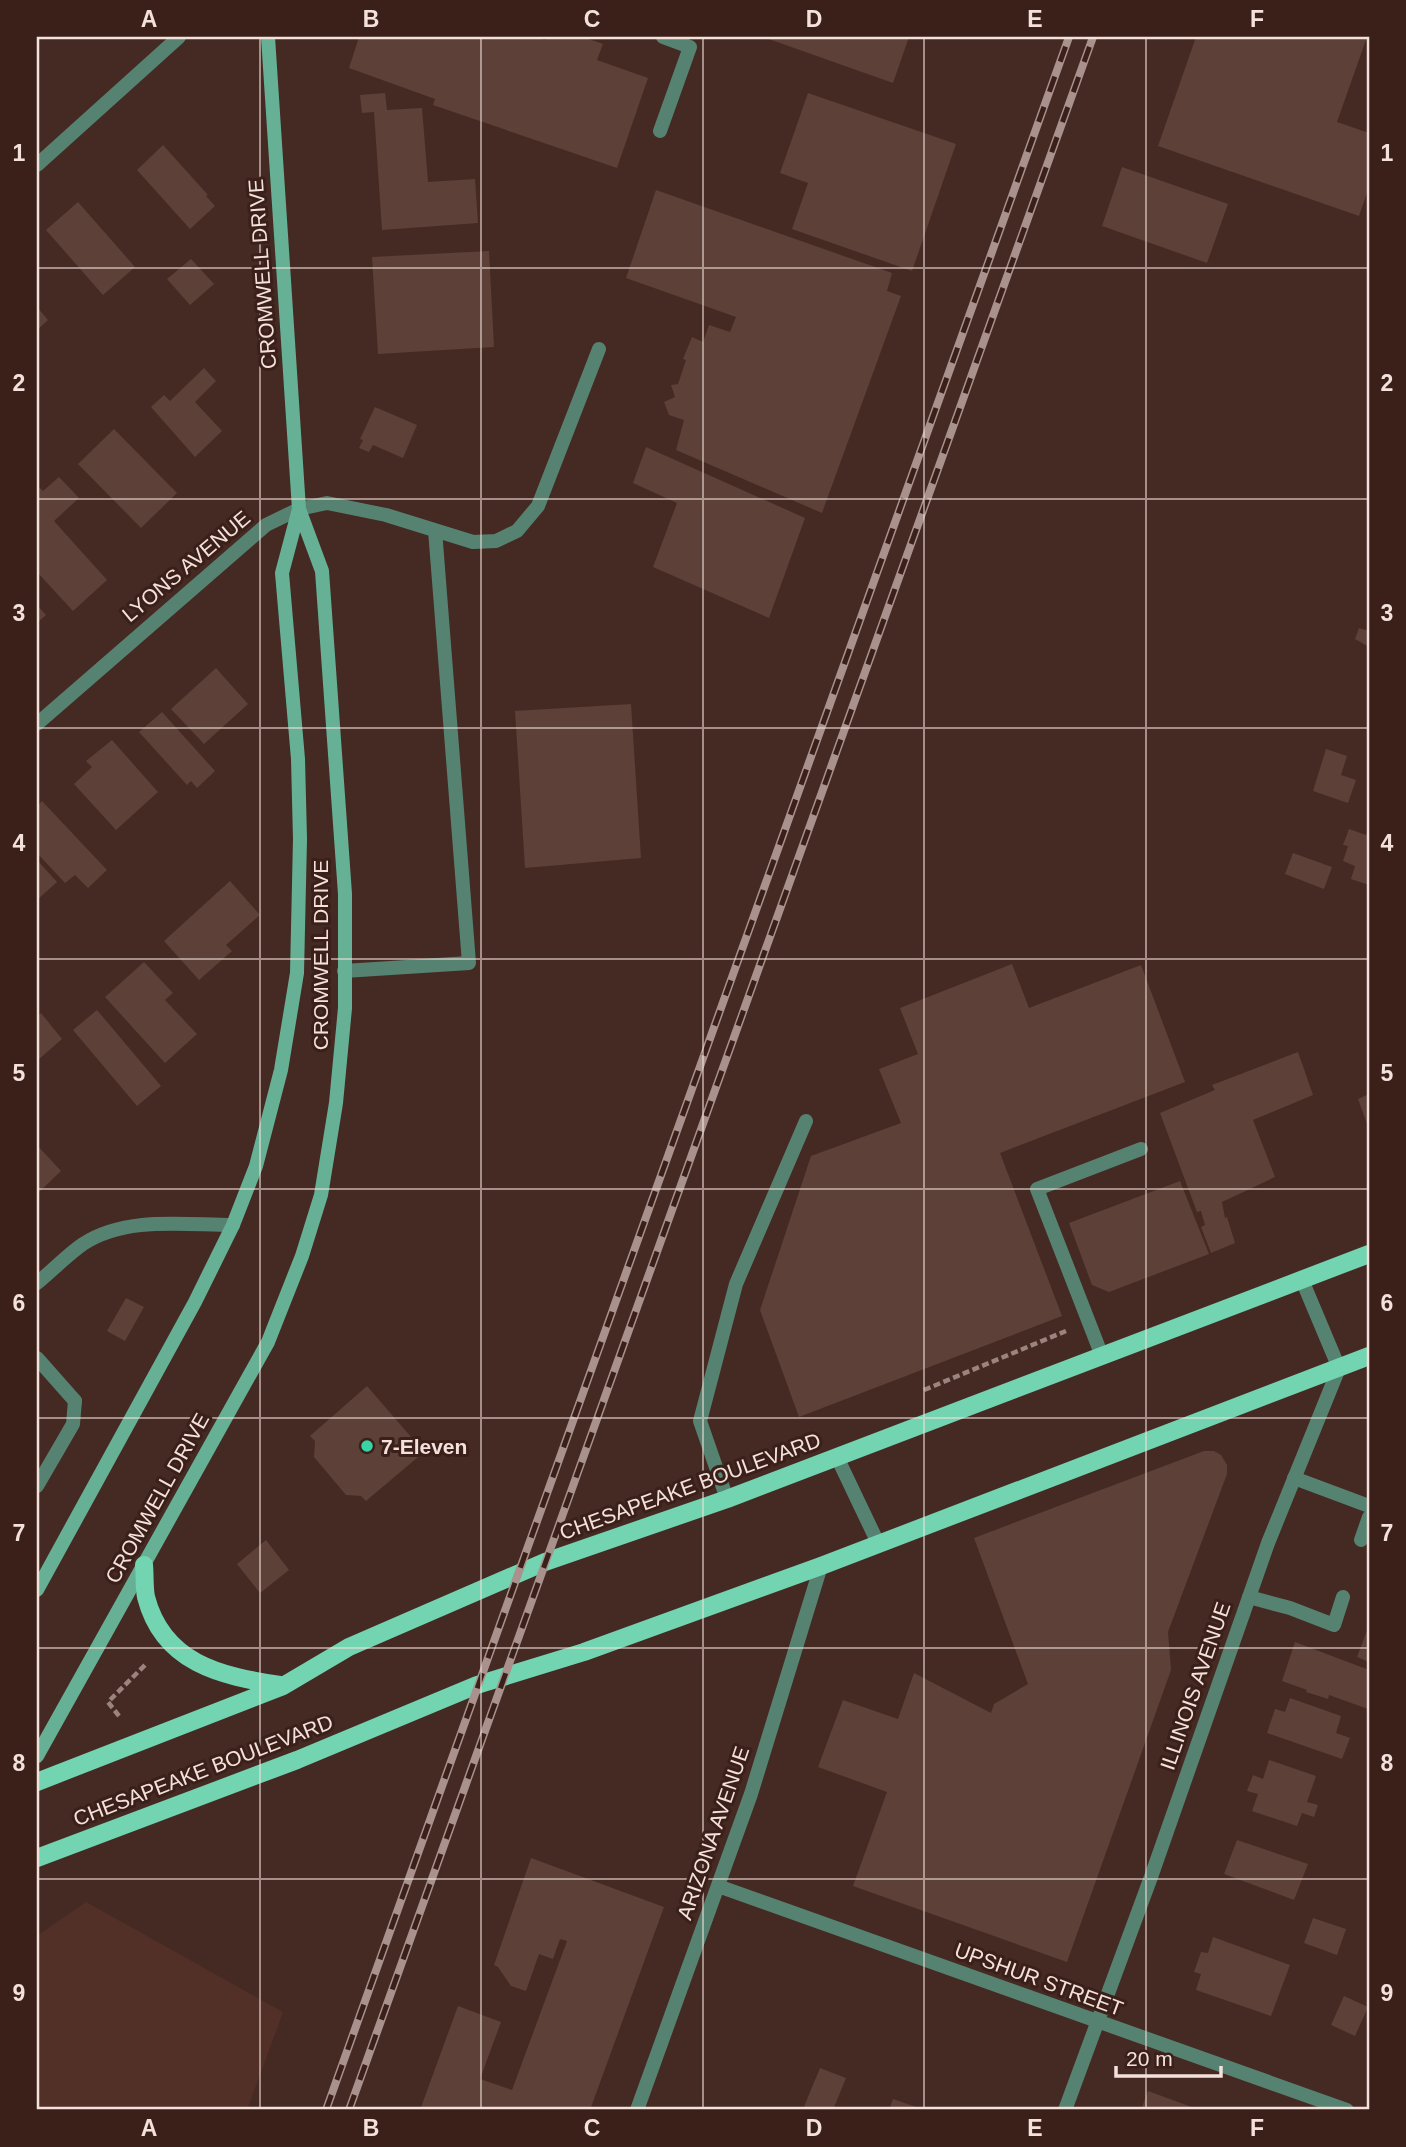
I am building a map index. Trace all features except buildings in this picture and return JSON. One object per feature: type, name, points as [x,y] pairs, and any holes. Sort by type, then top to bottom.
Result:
[{"type":"main road","name":"CHESAPEAKE BOULEVARD","points":[[37,1782],[283,1686],[349,1647],[545,1562],[727,1499],[1369,1254]]},
{"type":"main road","name":"CHESAPEAKE BOULEVARD","points":[[37,1858],[297,1760],[486,1682],[584,1652],[821,1566],[1369,1356]]},
{"type":"main road","points":[[144,1565],[146,1595],[155,1623],[173,1648],[214,1670],[243,1680],[283,1686]]},
{"type":"street","points":[[37,165],[179,37]]},
{"type":"street","name":"CROMWELL DRIVE","points":[[37,1756],[268,1342],[302,1256],[321,1195],[336,1103],[345,1008],[345,894],[322,571],[299,509],[268,37]]},
{"type":"street","points":[[660,131],[690,47],[663,37]]},
{"type":"street","name":"LYONS AVENUE","points":[[37,724],[266,525],[299,509],[327,503],[386,514],[473,542],[496,541],[517,531],[533,515],[599,349]]},
{"type":"street","name":"CROMWELL DRIVE","points":[[38,1586],[195,1302],[233,1225],[257,1166],[281,1070],[296,973],[300,839],[298,759],[282,573],[299,509]]},
{"type":"street","points":[[344,971],[469,963],[435,530]]},
{"type":"street","points":[[727,1499],[700,1421],[736,1284],[806,1121]]},
{"type":"street","points":[[1102,1356],[1037,1189],[1141,1149]]},
{"type":"street","points":[[37,1283],[83,1244],[113,1230],[139,1224],[233,1225]]},
{"type":"street","points":[[1301,1280],[1339,1368]]},
{"type":"street","points":[[37,1358],[75,1401],[73,1424],[37,1486]]},
{"type":"street","name":"ILLINOIS AVENUE","points":[[1065,2110],[1151,1877],[1249,1597],[1339,1368]]},
{"type":"street","points":[[836,1457],[878,1543]]},
{"type":"street","points":[[1294,1478],[1369,1506]]},
{"type":"street","points":[[1361,1540],[1369,1517]]},
{"type":"street","name":"ARIZONA AVENUE","points":[[637,2110],[751,1794],[821,1566]]},
{"type":"street","points":[[1249,1597],[1290,1608],[1334,1625],[1343,1597]]},
{"type":"street","name":"UPSHUR STREET","points":[[718,1886],[1347,2110]]},
{"type":"path","points":[[924,1390],[1089,1322]]},
{"type":"path","points":[[108,1702],[147,1663]]},
{"type":"path","points":[[101,1700],[108,1702],[119,1716]]},
{"type":"shaded area","points":[[86,1902],[283,2012],[247,2110],[37,2110],[37,1936]]},
{"type":"railway","points":[[326,2110],[1069,37]]},
{"type":"railway","points":[[349,2110],[1093,37]]},
{"type":"place","name":"7-Eleven","points":[[367,1446]]}]
